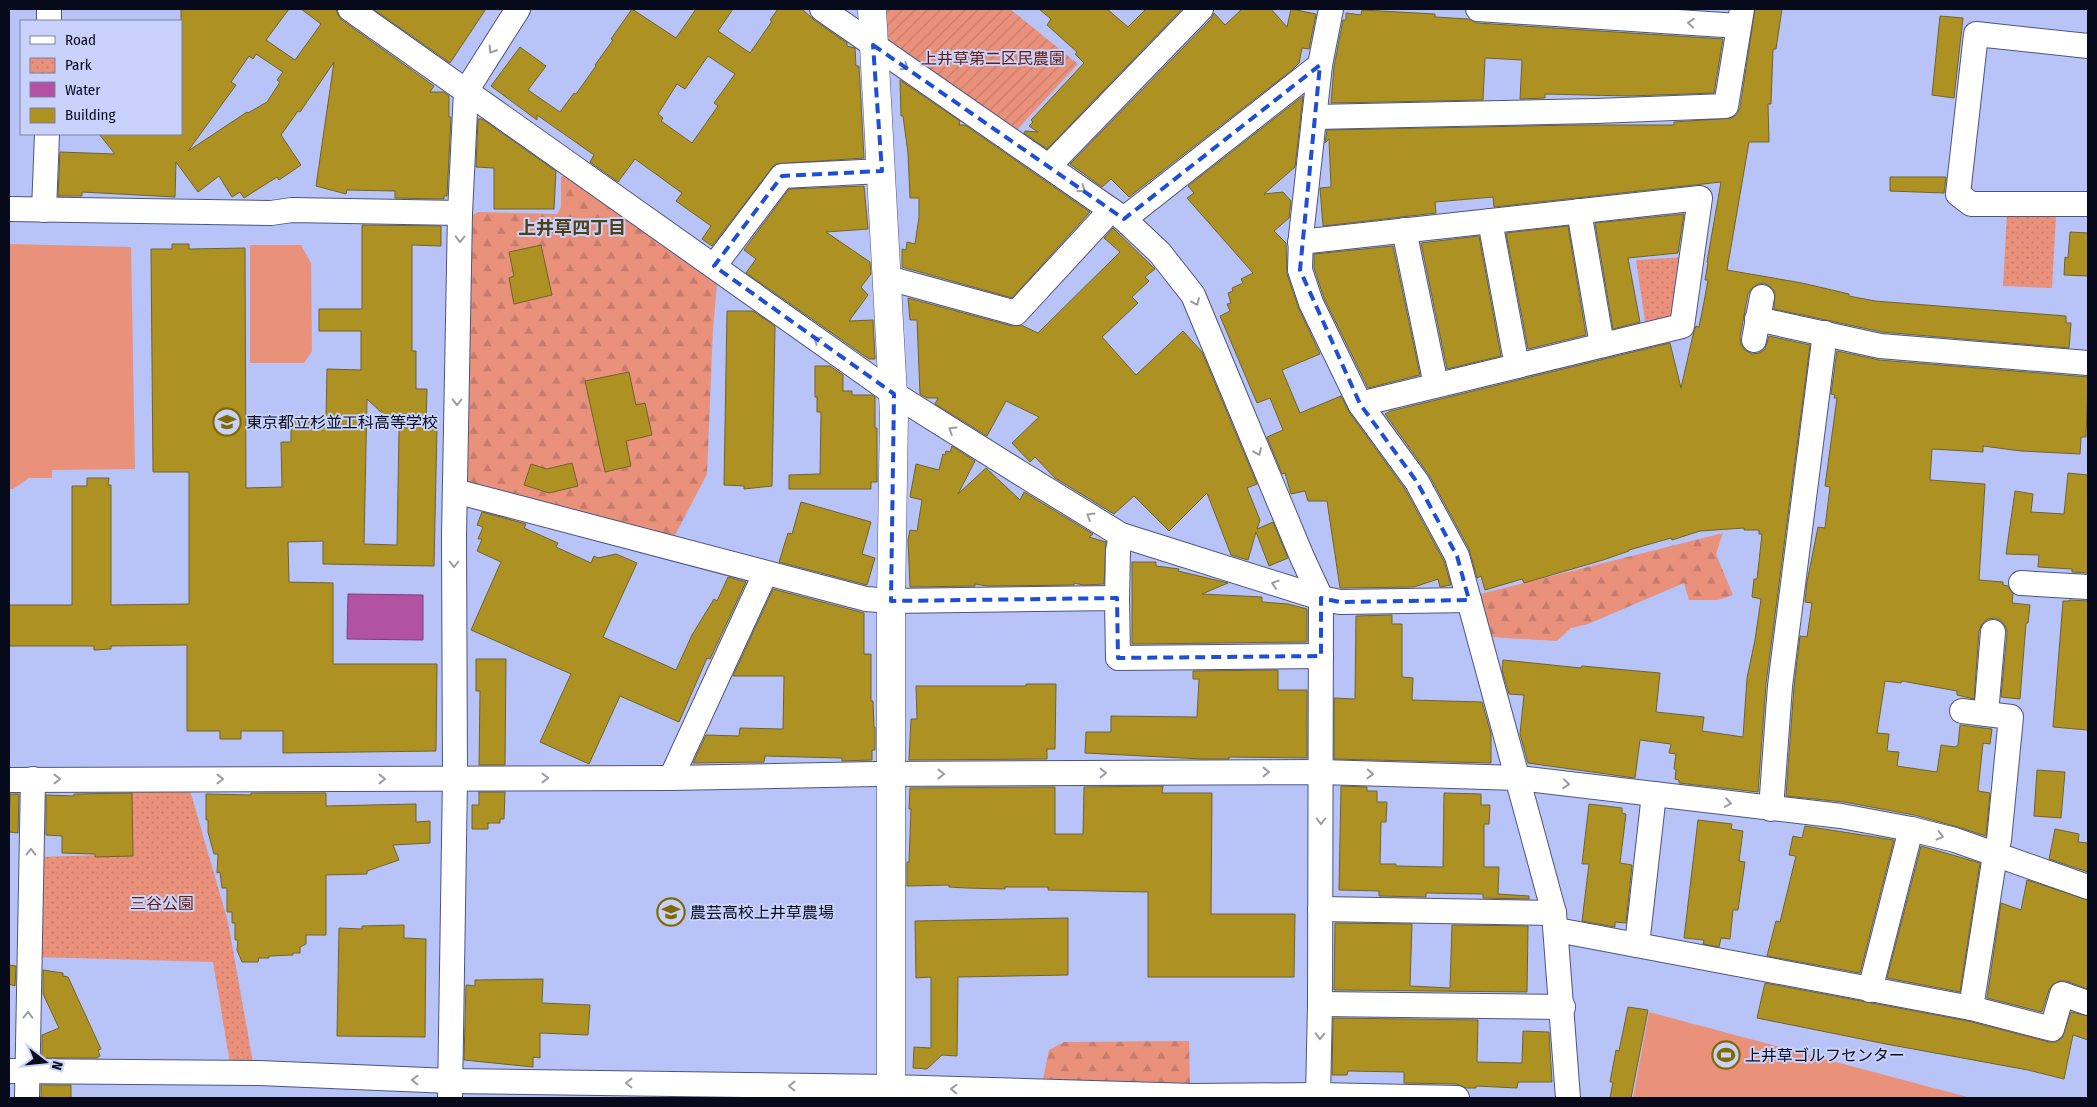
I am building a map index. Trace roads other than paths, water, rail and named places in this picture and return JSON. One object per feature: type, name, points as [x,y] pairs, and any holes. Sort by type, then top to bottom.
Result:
[{"type":"street","points":[[350,9],[894,394],[1121,535],[1321,598],[1340,602],[1469,600]]},
{"type":"street","points":[[450,1090],[455,778],[454,536],[460,213],[466,91],[518,9]]},
{"type":"street","points":[[822,9],[1117,215],[1160,253],[1193,294],[1302,557],[1321,598],[1318,1097]]},
{"type":"street","points":[[872,9],[894,394],[891,601],[890,1093]]},
{"type":"street","points":[[1048,166],[1201,9]]},
{"type":"street","points":[[1331,9],[1320,65],[1300,242],[1300,270],[1311,303],[1360,404],[1417,482],[1457,556],[1556,922],[1568,1098]]},
{"type":"street","points":[[1314,117],[1596,112],[1726,106],[1741,17],[1478,9]]},
{"type":"street","points":[[2088,46],[1976,34],[1958,194],[1971,204],[2088,204]]},
{"type":"street","points":[[888,278],[1016,313],[1117,215],[1320,65]]},
{"type":"street","points":[[44,210],[47,135]]},
{"type":"street","points":[[714,266],[782,176],[882,171]]},
{"type":"street","points":[[1300,242],[1700,198],[1682,326],[1360,404]]},
{"type":"street","points":[[9,209],[270,213],[292,210],[460,213]]},
{"type":"street","points":[[1580,211],[1602,345]]},
{"type":"street","points":[[1490,221],[1516,366]]},
{"type":"street","points":[[1404,230],[1436,385]]},
{"type":"street","points":[[1758,319],[1880,346],[2088,363]]},
{"type":"street","points":[[1771,809],[1780,686],[1826,333]]},
{"type":"street","points":[[456,490],[765,574],[866,599],[891,601],[1117,598]]},
{"type":"street","points":[[1121,535],[1118,551],[1118,658],[1321,656]]},
{"type":"street","points":[[671,778],[765,574]]},
{"type":"street","points":[[2021,583],[2088,587]]},
{"type":"street","points":[[1986,714],[1993,632]]},
{"type":"street","points":[[1962,711],[2011,717],[1999,840],[1971,1008]]},
{"type":"street","points":[[9,780],[671,778],[892,774],[1321,772],[1518,778],[1841,816],[1911,829],[1954,840],[2088,887]]},
{"type":"street","points":[[27,1098],[18,1071],[33,780]]},
{"type":"street","points":[[1636,945],[1654,794]]},
{"type":"street","points":[[1870,990],[1911,829]]},
{"type":"street","points":[[1320,910],[1556,922],[1636,945],[1971,1008],[2052,1029],[2062,994],[2088,1003]]},
{"type":"street","points":[[1320,1004],[1563,1007]]},
{"type":"street","points":[[18,1071],[259,1074],[450,1090],[1457,1098]]},
{"type":"water","points":[[348,594],[423,595],[423,640],[347,639]]},
{"type":"place","name":"東京都立杉並工科高等学校","points":[[227,422]]},
{"type":"place","name":"農芸高校上井草農場","points":[[671,912]]},
{"type":"place","name":"上井草ゴルフセンター","points":[[1726,1055]]},
{"type":"district","name":"上井草四丁目","points":[[572,228]]},
{"type":"park label","name":"上井草第二区民農園","points":[[993,58]]},
{"type":"park label","name":"三谷公園","points":[[162,903]]}]
